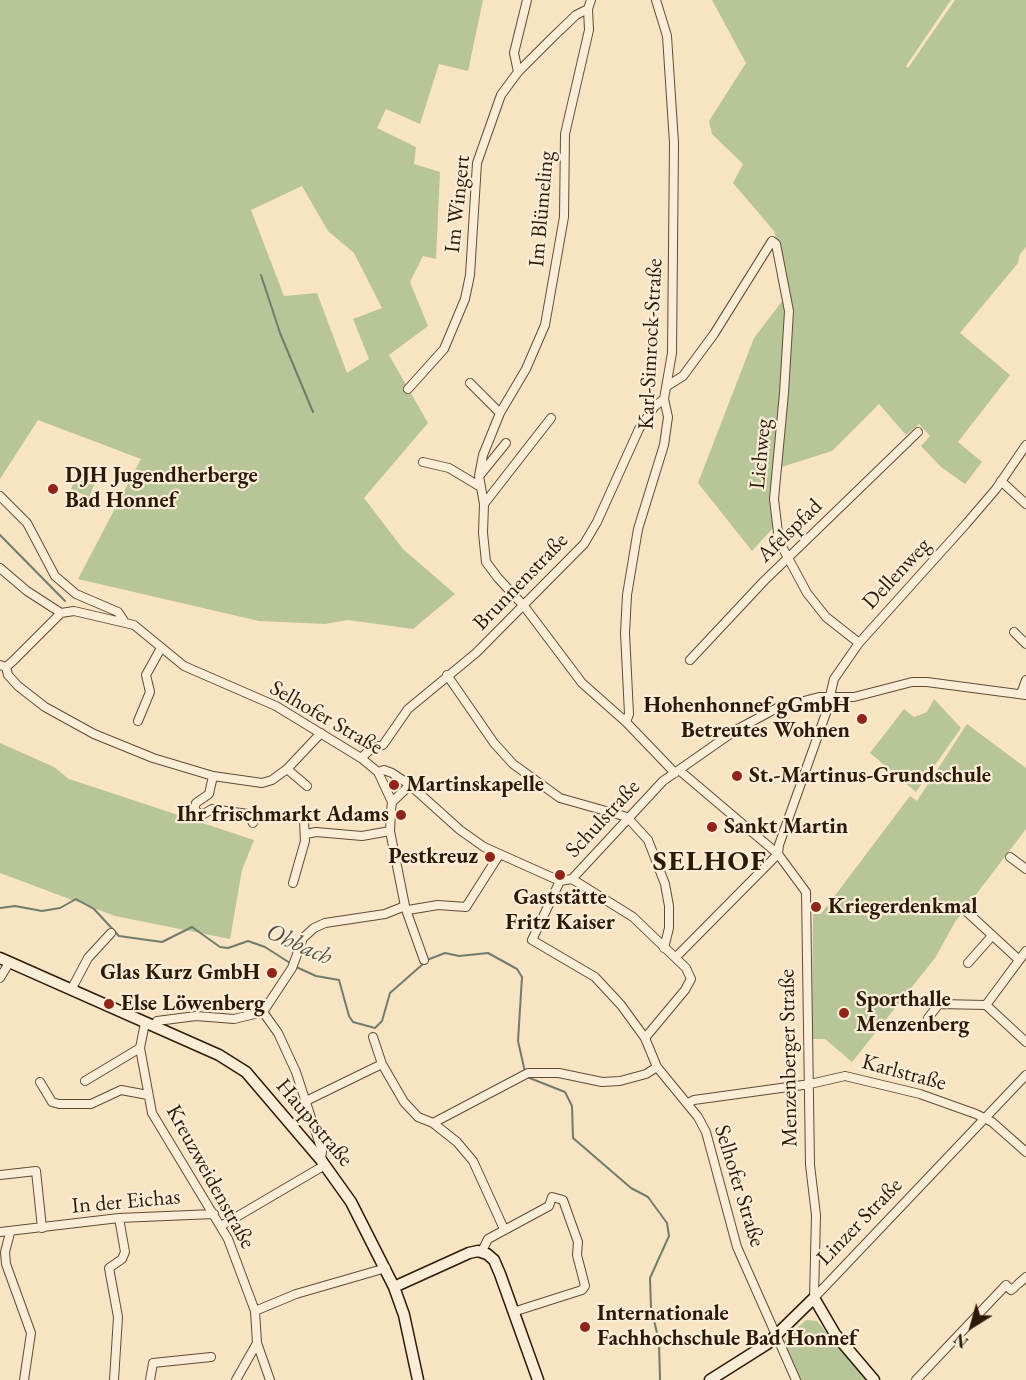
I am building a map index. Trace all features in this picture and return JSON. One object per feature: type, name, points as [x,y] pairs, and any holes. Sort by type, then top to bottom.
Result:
[{"type":"main road","name":"Hauptstraße","points":[[5,961],[241,1066],[323,1162],[343,1189],[394,1287],[404,1315],[418,1380]]},
{"type":"main road","points":[[394,1287],[469,1253],[482,1251],[494,1260],[538,1380]]},
{"type":"main road","name":"Linzer Straße","points":[[710,1380],[757,1352],[777,1336],[814,1298]]},
{"type":"main road","points":[[814,1298],[835,1334],[874,1380]]},
{"type":"main road","points":[[796,1316],[814,1315],[826,1318]]},
{"type":"street","points":[[518,72],[514,52],[527,0]]},
{"type":"street","name":"Karl-Simrock-Straße","points":[[627,723],[629,714],[625,633],[627,596],[638,529],[664,445],[668,417],[664,399],[672,353],[674,143],[667,36],[656,0]]},
{"type":"street","name":"Im Wingert","points":[[408,389],[444,349],[465,299],[470,275],[477,163],[497,105],[518,72],[590,4]]},
{"type":"street","name":"Im Blümeling","points":[[524,606],[486,562],[483,533],[484,504],[479,476],[483,454],[500,413],[526,369],[545,325],[563,224],[565,134],[589,30],[590,4]]},
{"type":"street","name":"Lichweg","points":[[667,386],[683,376],[708,342],[772,241],[776,244],[789,311],[774,499],[779,541],[787,560],[807,593],[826,617],[859,643]]},
{"type":"street","points":[[470,383],[500,413]]},
{"type":"street","name":"Brunnenstraße","points":[[361,758],[372,748],[383,745],[408,709],[476,653],[584,544],[597,522],[635,436],[652,410],[664,399]]},
{"type":"street","points":[[484,504],[551,418]]},
{"type":"street","name":"Afelspfad","points":[[690,660],[787,560],[918,432]]},
{"type":"street","points":[[479,476],[506,443]]},
{"type":"street","name":"Dellenweg","points":[[778,854],[778,845],[830,698],[834,679],[859,643],[943,552],[1001,481],[1026,445]]},
{"type":"street","points":[[423,462],[448,468],[479,486]]},
{"type":"street","points":[[1001,481],[1014,490],[1026,504]]},
{"type":"street","name":"Selhofer Straße","points":[[0,496],[27,523],[55,576],[76,594],[118,612],[124,621],[147,634],[184,666],[276,706],[361,758],[378,772],[384,770],[392,773],[410,785],[460,830],[499,855],[523,863],[560,882]]},
{"type":"street","points":[[0,568],[27,591],[61,613]]},
{"type":"street","name":"Menzenberger Straße","points":[[524,606],[582,683],[677,771],[778,854],[806,892],[810,1165],[816,1215],[814,1298]]},
{"type":"street","points":[[124,621],[74,611],[61,613],[3,666],[18,686],[55,712],[124,747],[213,776],[262,783],[286,769],[321,733]]},
{"type":"street","points":[[1014,632],[1026,644]]},
{"type":"street","points":[[138,721],[150,692],[146,675],[161,648]]},
{"type":"street","points":[[447,675],[494,743],[513,764],[560,798],[627,817],[648,840],[665,884],[669,906],[669,928],[664,948]]},
{"type":"street","points":[[1024,693],[1026,680]]},
{"type":"street","name":"Schulstraße","points":[[645,1038],[621,1005],[596,977],[532,940],[560,882],[572,879],[627,817],[677,771],[753,719],[797,702],[819,697],[854,697],[912,682],[1024,693]]},
{"type":"street","points":[[286,769],[307,786]]},
{"type":"street","points":[[378,772],[392,802],[390,831],[406,908],[424,960]]},
{"type":"street","points":[[213,776],[209,794],[196,803],[194,810],[202,814],[212,809],[248,814],[253,823]]},
{"type":"street","points":[[392,802],[410,785]]},
{"type":"street","points":[[292,883],[306,834],[304,822]]},
{"type":"street","points":[[306,834],[316,832],[362,836],[390,831]]},
{"type":"street","points":[[676,957],[778,854]]},
{"type":"street","points":[[150,1024],[196,1016],[234,1019],[263,1012],[293,965],[303,938],[314,928],[325,923],[385,914],[406,908],[438,905],[466,907],[499,855]]},
{"type":"street","points":[[1010,857],[1026,869]]},
{"type":"street","points":[[572,879],[633,917],[686,968],[691,979],[685,990],[645,1038]]},
{"type":"street","points":[[967,912],[985,926],[991,937],[1018,959]]},
{"type":"street","points":[[71,990],[87,957],[111,933]]},
{"type":"street","points":[[968,963],[991,937]]},
{"type":"street","points":[[986,1005],[1026,951]]},
{"type":"street","name":"Hauptstraße","points":[[0,978],[5,961]]},
{"type":"street","points":[[928,1018],[939,1004],[986,1005],[1026,1042]]},
{"type":"street","points":[[220,1226],[323,1162],[322,1151],[296,1071],[278,1033],[263,1012]]},
{"type":"street","name":"Kreuzweidenstraße","points":[[150,1024],[140,1048],[148,1095],[160,1129],[220,1226],[255,1311],[259,1345],[270,1380]]},
{"type":"street","points":[[373,1037],[382,1064],[404,1102],[418,1117],[433,1123],[457,1142],[472,1161],[504,1229]]},
{"type":"street","name":"Selhofer Straße","points":[[645,1038],[657,1067],[688,1103],[706,1132],[737,1247],[796,1380]]},
{"type":"street","points":[[85,1081],[140,1048]]},
{"type":"street","points":[[306,1101],[382,1064]]},
{"type":"street","points":[[433,1123],[526,1074],[559,1073],[602,1082],[620,1081],[646,1074],[657,1067]]},
{"type":"street","name":"Karlstraße","points":[[688,1103],[694,1100],[810,1084],[845,1076],[920,1094],[985,1119],[1026,1152]]},
{"type":"street","name":"Linzer Straße","points":[[814,1298],[1026,1076]]},
{"type":"street","name":"Kreuzweidenstraße","points":[[40,1082],[52,1102],[59,1104],[91,1104],[121,1090],[148,1095]]},
{"type":"street","name":"In der Eichas","points":[[0,1175],[36,1171],[42,1228]]},
{"type":"street","points":[[482,1251],[488,1239],[549,1206],[552,1197],[563,1200],[578,1242],[578,1255],[585,1286],[582,1290],[513,1312]]},
{"type":"street","name":"In der Eichas","points":[[0,1232],[10,1233],[119,1218],[214,1214]]},
{"type":"street","points":[[114,1380],[118,1317],[109,1268],[122,1259],[125,1252],[119,1218]]},
{"type":"street","points":[[10,1233],[5,1252],[6,1264],[31,1334],[24,1380]]},
{"type":"street","points":[[255,1311],[296,1294],[386,1268]]},
{"type":"street","points":[[916,1380],[1006,1285],[1011,1290],[1026,1276]]},
{"type":"street","points":[[236,1380],[245,1359],[259,1345]]},
{"type":"street","points":[[150,1380],[153,1363],[211,1357]]},
{"type":"green space","points":[[0,0],[483,0],[468,71],[439,64],[420,124],[386,109],[377,128],[416,147],[414,164],[440,172],[436,259],[423,256],[410,282],[428,326],[389,355],[428,423],[364,498],[403,549],[455,594],[413,629],[348,620],[325,624],[259,621],[78,579],[141,459],[38,420],[0,479]],"holes":[[[302,186],[328,231],[354,253],[382,308],[353,319],[369,359],[347,373],[317,293],[284,296],[251,210]]]},
{"type":"green space","points":[[712,0],[951,0],[906,66],[908,68],[955,0],[1026,0],[1026,247],[1020,254],[1018,263],[960,333],[1010,375],[958,442],[982,462],[965,484],[941,467],[921,446],[930,436],[919,424],[906,435],[879,404],[832,451],[775,469],[771,500],[773,528],[752,551],[698,483],[754,338],[790,291],[774,231],[733,183],[743,164],[712,134],[709,121],[746,63]]},
{"type":"green space","points":[[80,468],[98,476],[89,497],[71,489]]},
{"type":"green space","points":[[934,699],[961,728],[916,792],[870,753],[904,709],[914,717],[927,712]]},
{"type":"green space","points":[[967,724],[1026,768],[1026,829],[955,922],[935,958],[852,1062],[825,1039],[812,1039],[813,914],[821,914],[910,796],[917,801]]},
{"type":"green space","points":[[0,743],[54,767],[69,779],[254,840],[242,870],[230,939],[115,916],[0,873]]},
{"type":"green space","points":[[806,1320],[817,1321],[866,1380],[801,1380],[784,1341]]},
{"type":"waterway","points":[[261,275],[280,333],[313,412]]},
{"type":"waterway","points":[[0,535],[65,601]]},
{"type":"waterway","name":"Ohbach","points":[[0,908],[15,906],[42,911],[60,908],[76,899],[94,909],[119,936],[162,942],[192,927],[220,947],[228,948],[248,941],[265,947],[290,963]]},
{"type":"waterway","name":"Ohbach","points":[[427,960],[445,953],[459,956],[488,953],[517,969],[522,977],[518,1041],[525,1072]]},
{"type":"waterway","name":"Ohbach","points":[[294,966],[316,976],[339,980],[349,1016],[353,1022],[375,1028],[382,1021],[390,993],[423,964]]},
{"type":"waterway","name":"Ohbach","points":[[527,1077],[565,1092],[572,1106],[573,1138],[631,1188],[648,1197],[667,1223],[669,1236],[650,1278],[651,1307],[659,1342],[660,1380]]},
{"type":"place","name":"DJH Jugendherberge Bad Honnef","points":[[53,489]]},
{"type":"place","name":"Hohenhonnef gGmbH Betreutes Wohnen","points":[[862,719]]},
{"type":"place","name":"St.-Martinus-Grundschule","points":[[737,776]]},
{"type":"place","name":"Martinskapelle","points":[[394,785]]},
{"type":"place","name":"Ihr frischmarkt Adams","points":[[401,815]]},
{"type":"place","name":"Sankt Martin","points":[[712,827]]},
{"type":"place","name":"Pestkreuz","points":[[490,857]]},
{"type":"place","name":"Gaststätte Fritz Kaiser","points":[[560,875]]},
{"type":"place","name":"Kriegerdenkmal","points":[[816,907]]},
{"type":"place","name":"Glas Kurz GmbH","points":[[272,973]]},
{"type":"place","name":"Else Löwenberg","points":[[109,1004]]},
{"type":"place","name":"Sporthalle Menzenberg","points":[[844,1013]]},
{"type":"place","name":"Internationale Fachhochschule Bad Honnef","points":[[585,1327]]},
{"type":"district","name":"SELHOF","points":[[710,862]]}]
